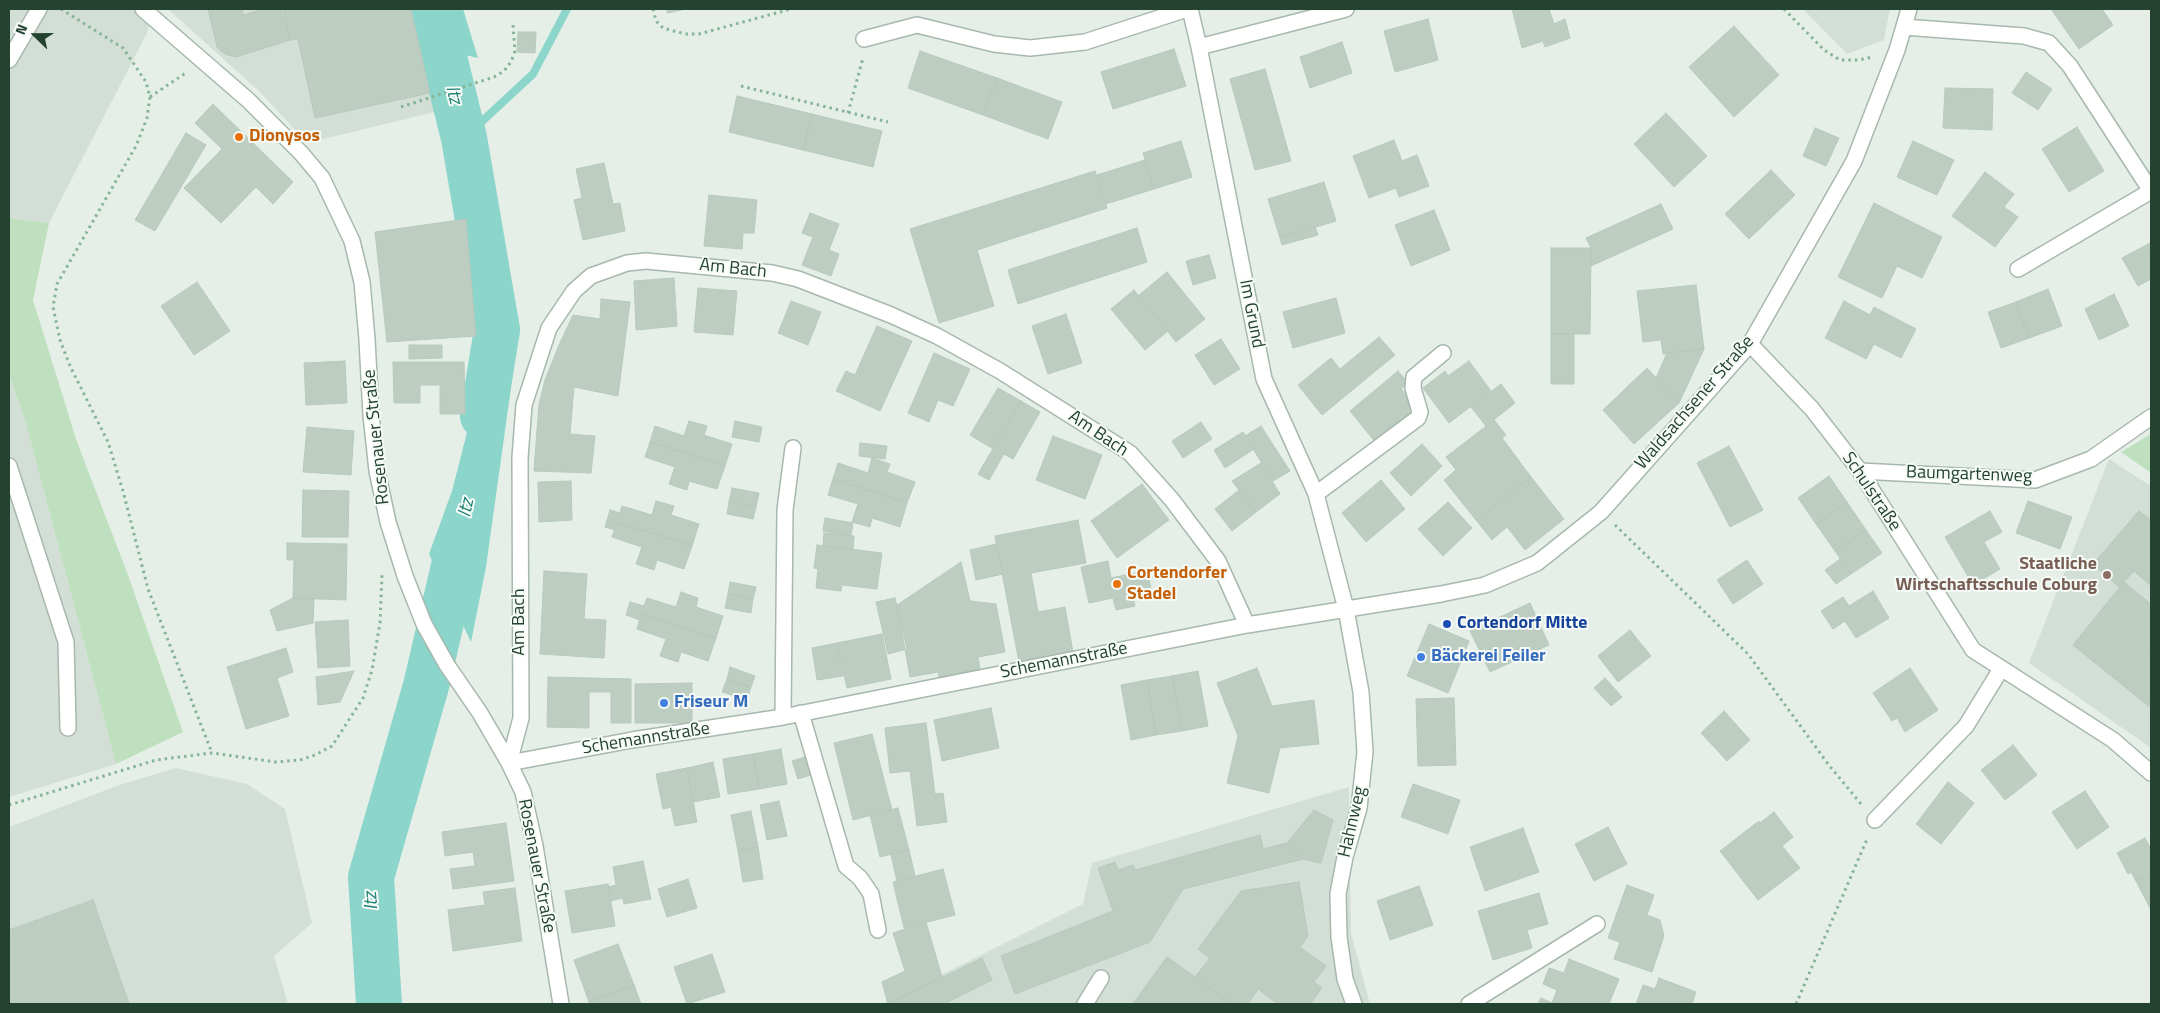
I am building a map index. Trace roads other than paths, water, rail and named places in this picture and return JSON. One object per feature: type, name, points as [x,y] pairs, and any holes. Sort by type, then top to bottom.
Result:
[{"type":"street","points":[[9,60],[39,9]]},
{"type":"street","name":"Rosenauer Straße","points":[[143,9],[248,100],[302,153],[322,178],[352,241],[362,282],[368,339],[371,416],[377,471],[388,522],[405,576],[424,624],[447,665],[480,713],[509,763],[523,792],[531,826],[561,1004]]},
{"type":"street","points":[[866,38],[917,25],[994,44],[1030,48],[1085,42],[1188,9]]},
{"type":"street","name":"Im Grund","points":[[1188,9],[1199,47],[1264,379],[1316,494],[1346,609]]},
{"type":"street","points":[[1199,47],[1346,9]]},
{"type":"street","name":"Waldsachsener Straße","points":[[1346,609],[1485,585],[1537,563],[1601,512],[1750,344],[1854,161],[1897,50],[1909,9]]},
{"type":"street","points":[[1904,27],[2024,36],[2049,43],[2070,66],[2151,191],[2018,269]]},
{"type":"street","name":"Am Bach","points":[[509,763],[521,718],[520,458],[524,406],[549,328],[574,291],[591,276],[627,263],[646,261],[762,272],[798,279],[891,314],[937,336],[1000,371],[1130,454],[1172,500],[1218,561],[1247,625]]},
{"type":"street","name":"Schulstraße","points":[[1750,344],[1812,409],[1860,471],[1973,650],[2113,740],[2151,773]]},
{"type":"street","points":[[1316,494],[1418,418],[1420,412],[1414,388],[1414,377],[1443,353]]},
{"type":"street","name":"Baumgartenweg","points":[[1860,471],[2035,480],[2091,459],[2151,417]]},
{"type":"street","points":[[783,717],[785,510],[793,448]]},
{"type":"street","points":[[9,466],[66,642],[68,728]]},
{"type":"street","name":"Schemannstraße","points":[[509,763],[632,740],[783,717],[1247,625],[1346,609]]},
{"type":"street","name":"Hahnweg","points":[[1346,609],[1361,692],[1365,752],[1359,808],[1344,857],[1338,894],[1339,937],[1345,979],[1354,1004]]},
{"type":"street","points":[[1875,820],[1966,726],[2002,668]]},
{"type":"street","points":[[801,713],[846,866],[860,878],[871,894],[878,930]]},
{"type":"street","points":[[1470,1004],[1597,924]]},
{"type":"street","points":[[1085,1004],[1100,978]]},
{"type":"water","points":[[424,9],[463,9],[478,58],[435,48]]},
{"type":"water","points":[[483,344],[513,373],[486,567],[471,642],[429,554],[452,491],[485,362]]},
{"type":"waterway","name":"Itz","points":[[432,9],[464,138],[497,330],[483,416]]},
{"type":"waterway","points":[[464,138],[533,74],[567,9]]},
{"type":"waterway","name":"Itz","points":[[379,1004],[371,877],[426,686],[462,532]]},
{"type":"place","name":"Dionysos","points":[[239,137]]},
{"type":"place","name":"Staatliche Wirtschaftsschule Coburg","points":[[2107,575]]},
{"type":"place","name":"Cortendorfer Stadel","points":[[1117,584]]},
{"type":"place","name":"Cortendorf Mitte","points":[[1447,624]]},
{"type":"place","name":"Bäckerei Feiler","points":[[1421,657]]},
{"type":"place","name":"Friseur M","points":[[664,703]]}]
